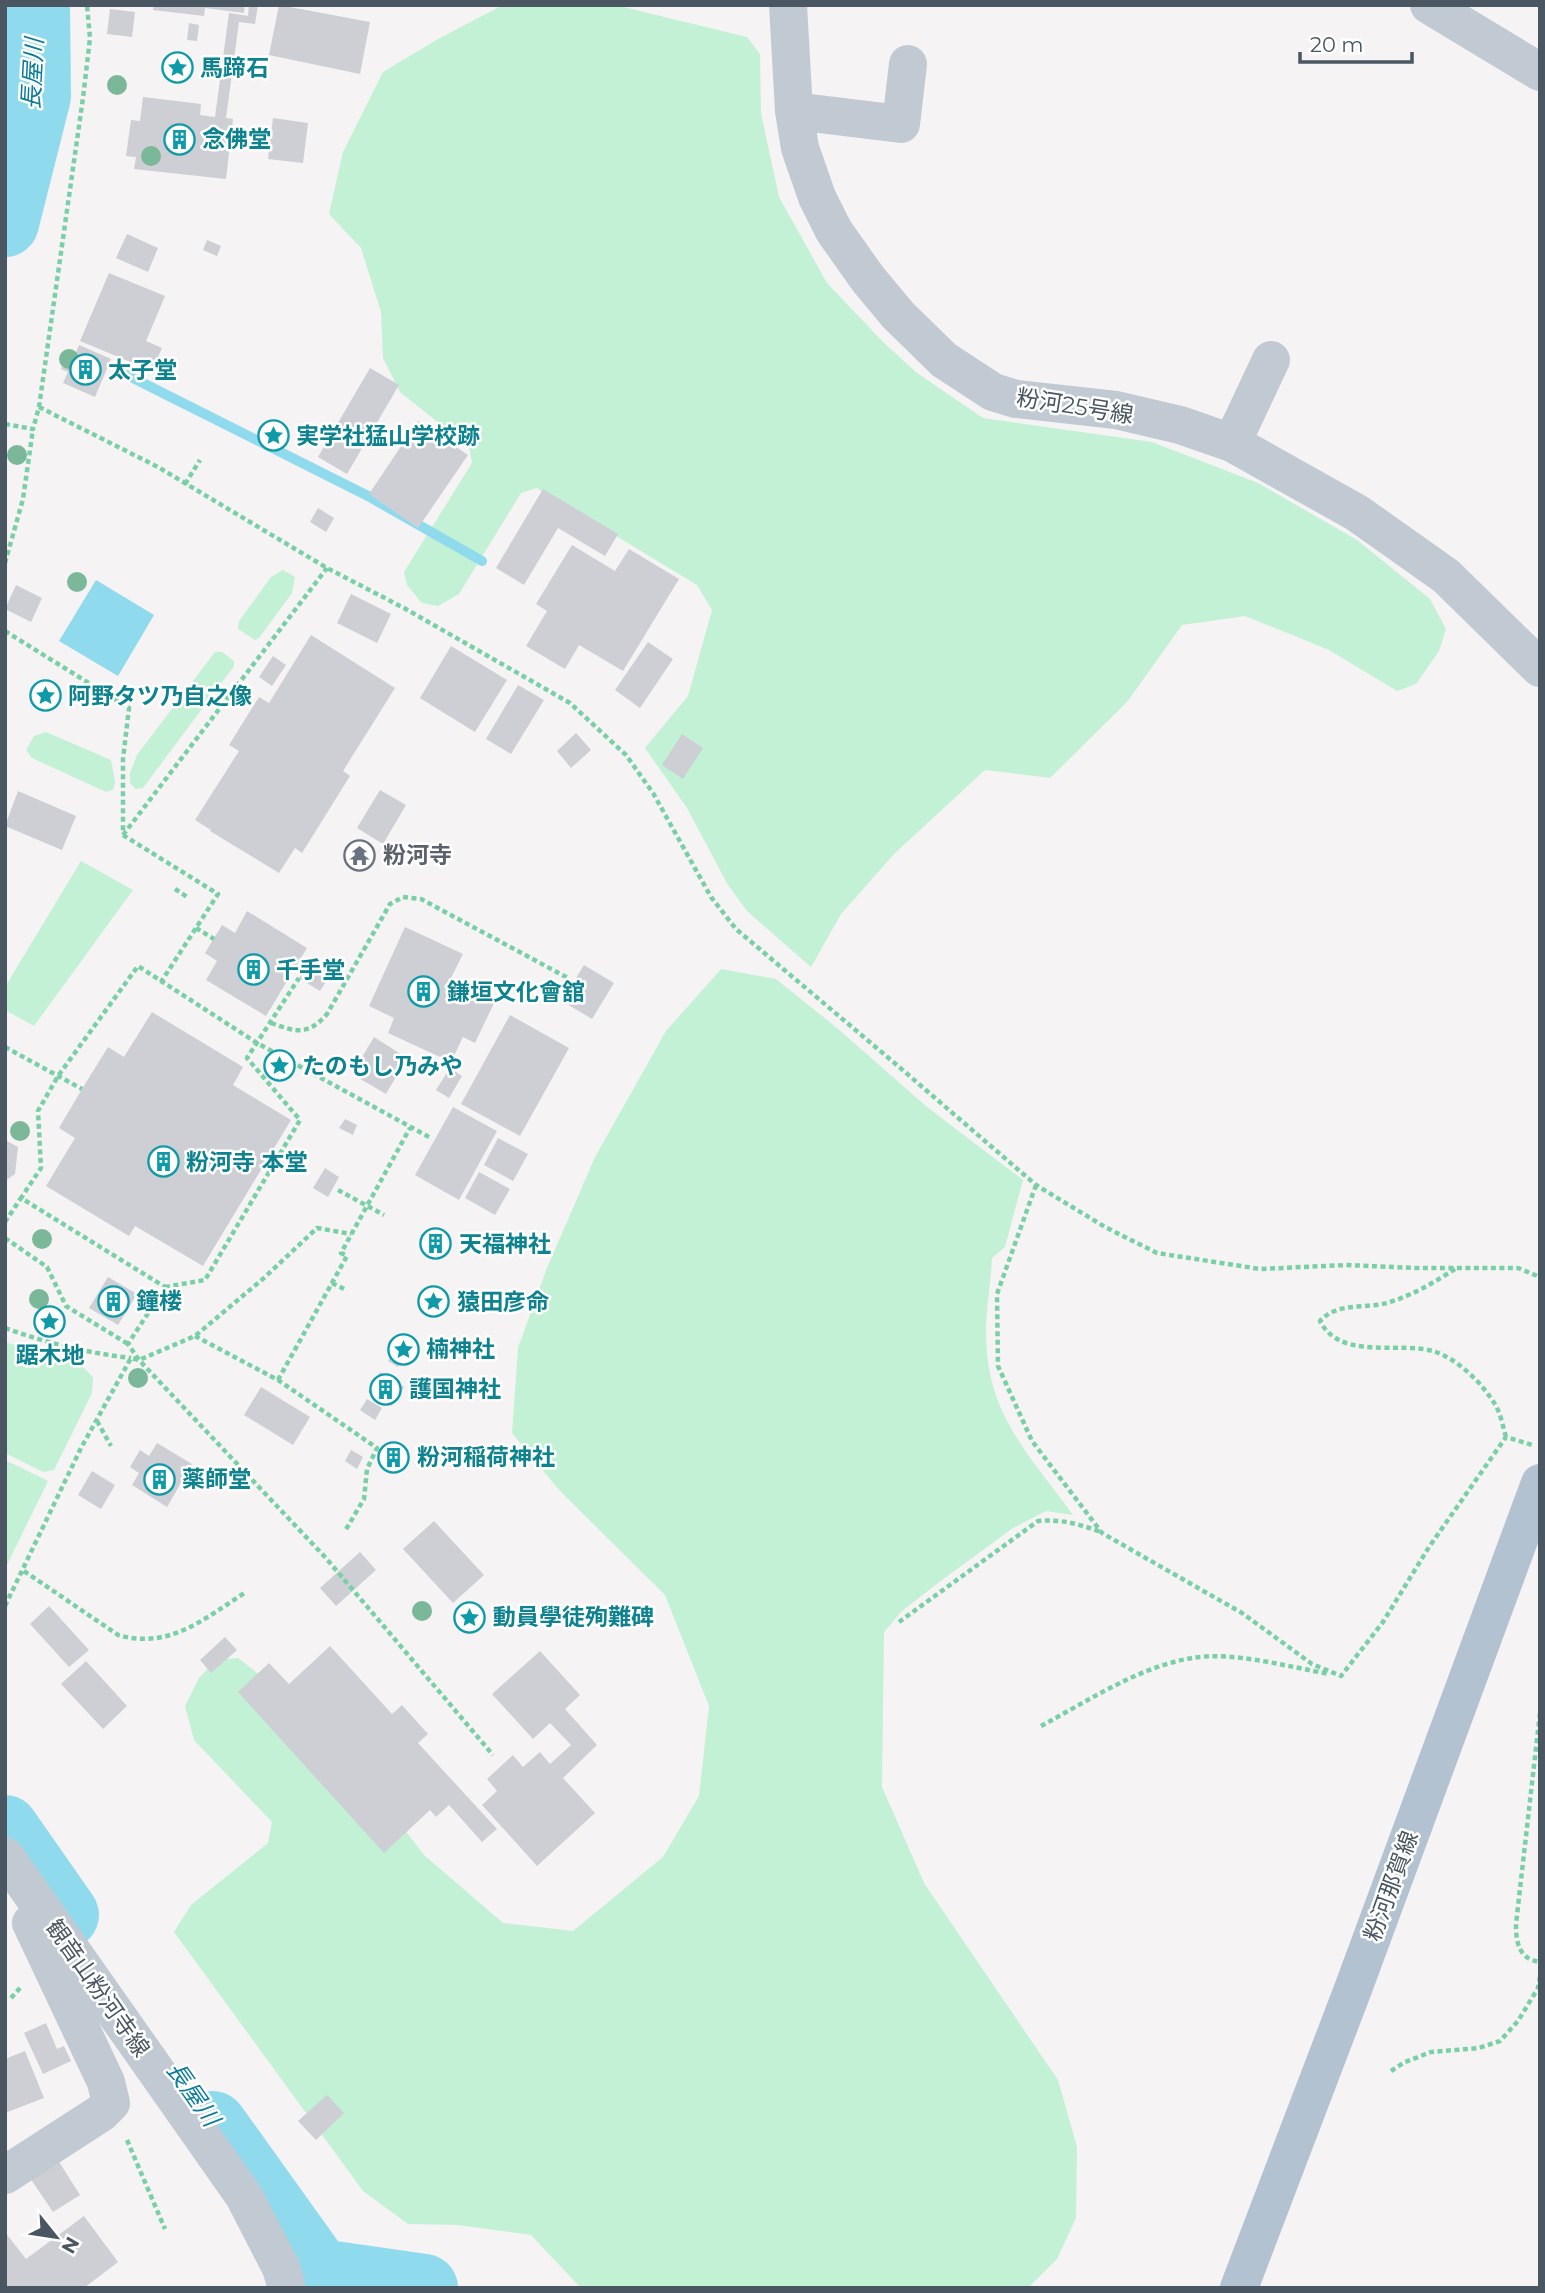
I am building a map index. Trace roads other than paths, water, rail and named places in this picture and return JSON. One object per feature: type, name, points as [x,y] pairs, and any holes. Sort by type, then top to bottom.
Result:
[{"type":"main road","name":"粉河那賀線","points":[[1239,2288],[1540,1483]]},
{"type":"street","name":"粉河25号線","points":[[788,5],[794,111],[800,148],[817,197],[834,231],[868,279],[898,316],[944,360],[993,392],[1016,399],[1116,410],[1180,425],[1232,443],[1357,513],[1446,576],[1540,668]]},
{"type":"street","points":[[1429,5],[1540,72]]},
{"type":"street","points":[[794,111],[901,124],[908,64]]},
{"type":"street","points":[[1232,443],[1272,360]]},
{"type":"street","points":[[5,2175],[102,2113],[111,2103],[106,2082],[21,1902],[10,1862]]},
{"type":"street","name":"観音山粉河寺線","points":[[10,1862],[244,2196],[281,2268],[287,2288]]},
{"type":"water","points":[[96,580],[154,615],[118,676],[59,641]]},
{"type":"waterway","name":"長屋川","points":[[5,223],[37,96],[36,5]]},
{"type":"waterway","points":[[127,375],[368,496],[482,561]]},
{"type":"waterway","name":"長屋川","points":[[5,1829],[65,1915]]},
{"type":"waterway","name":"長屋川","points":[[213,2125],[319,2273],[424,2288]]},
{"type":"place","name":"馬蹄石","points":[[177,68]]},
{"type":"place","name":"念佛堂","points":[[179,139]]},
{"type":"place","name":"太子堂","points":[[85,370]]},
{"type":"place","name":"実学社猛山学校跡","points":[[273,436]]},
{"type":"place","name":"阿野タツ乃自之像","points":[[45,696]]},
{"type":"place","name":"粉河寺","points":[[360,855]]},
{"type":"place","name":"千手堂","points":[[253,970]]},
{"type":"place","name":"鎌垣文化會舘","points":[[424,992]]},
{"type":"place","name":"たのもし乃みや","points":[[279,1066]]},
{"type":"place","name":"粉河寺 本堂","points":[[163,1162]]},
{"type":"place","name":"天福神社","points":[[436,1244]]},
{"type":"place","name":"鐘楼","points":[[113,1301]]},
{"type":"place","name":"猿田彦命","points":[[434,1302]]},
{"type":"place","name":"踞木地","points":[[50,1321]]},
{"type":"place","name":"楠神社","points":[[403,1349]]},
{"type":"place","name":"護国神社","points":[[386,1389]]},
{"type":"place","name":"粉河稲荷神社","points":[[394,1457]]},
{"type":"place","name":"薬師堂","points":[[159,1479]]},
{"type":"place","name":"動員學徒殉難碑","points":[[470,1617]]}]
